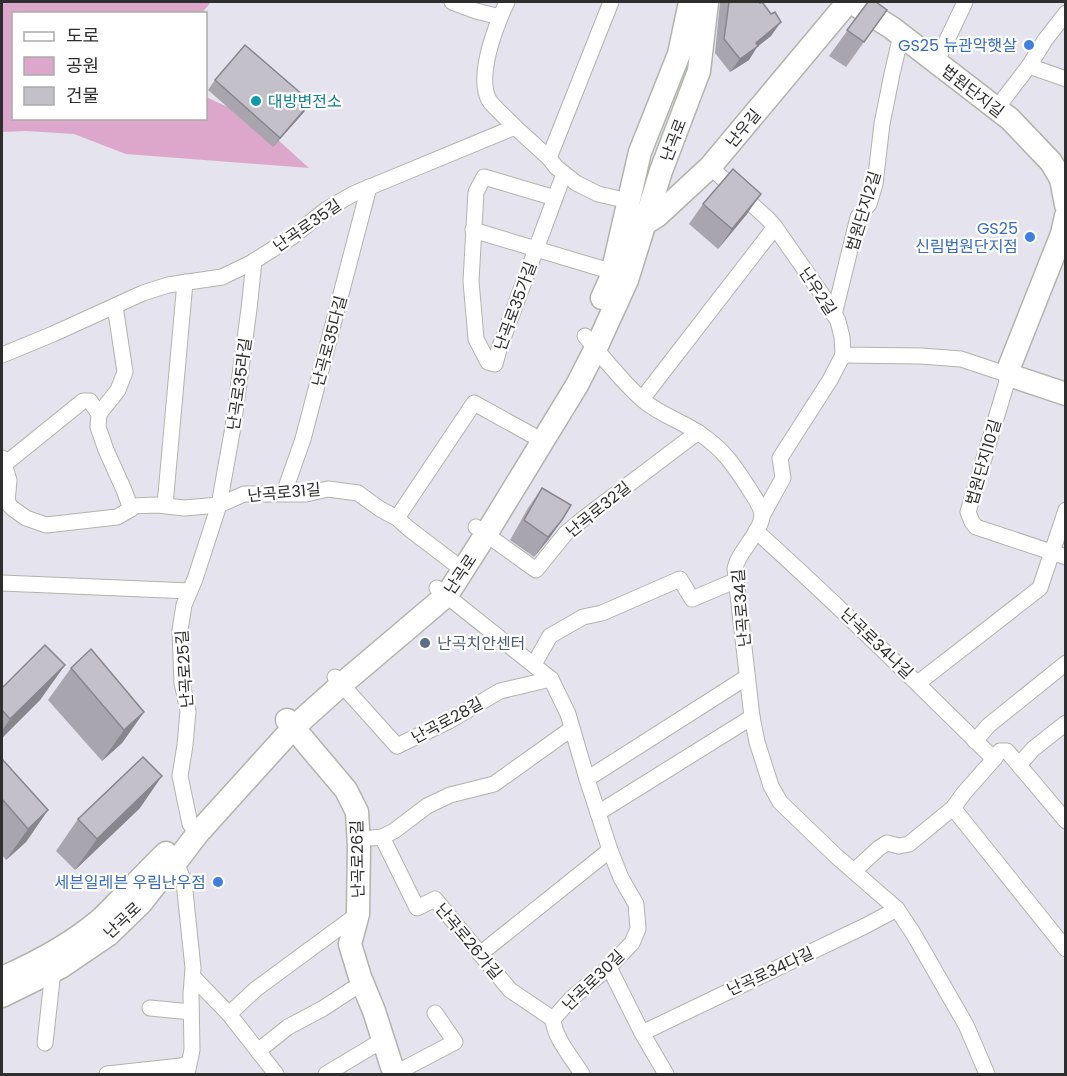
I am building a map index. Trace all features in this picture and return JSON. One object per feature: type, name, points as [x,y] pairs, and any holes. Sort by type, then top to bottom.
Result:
[{"type":"main road","name":"난곡로","points":[[2,978],[46,956],[76,937],[171,857],[291,723],[442,592],[577,385],[613,272],[640,152],[679,54],[690,2]]},
{"type":"main road","name":"난곡로","points":[[481,531],[532,435],[627,280],[661,171],[699,71],[707,2]]},
{"type":"main road","name":"난우길","points":[[621,236],[657,216],[710,167],[849,2]]},
{"type":"main road","name":"법원단지길","points":[[849,2],[901,35],[1010,119],[1051,162],[1061,179],[1065,205]]},
{"type":"main road","points":[[1064,228],[1010,365],[1009,375],[1065,394]]},
{"type":"main road","name":"난곡로26길","points":[[291,723],[346,789],[357,813],[358,914],[350,944],[396,1074]]},
{"type":"main road","name":"난곡로","points":[[2,996],[60,967],[108,935],[141,903],[164,874],[171,857]]},
{"type":"street","points":[[452,2],[476,11],[501,9],[485,72],[489,100],[556,167],[576,183],[598,194],[629,201]]},
{"type":"street","points":[[549,158],[611,2]]},
{"type":"street","points":[[936,63],[965,2]]},
{"type":"street","points":[[996,109],[1065,13]]},
{"type":"street","name":"법원단지2길","points":[[834,315],[858,217],[869,204],[875,184],[884,114],[901,35]]},
{"type":"street","points":[[1029,66],[1065,79]]},
{"type":"street","name":"난곡로35길","points":[[2,355],[143,293],[168,285],[222,277],[254,261],[292,237],[327,209],[353,194],[515,127]]},
{"type":"street","name":"난우2길","points":[[710,167],[775,227],[838,321],[843,355]]},
{"type":"street","name":"난곡로35가길","points":[[555,198],[484,177],[477,192],[471,280],[473,314],[476,339],[488,362],[495,364],[564,174]]},
{"type":"street","name":"난곡로35다길","points":[[284,493],[303,439],[369,187]]},
{"type":"street","points":[[642,399],[775,227]]},
{"type":"street","name":"난곡로35가길","points":[[473,230],[536,249]]},
{"type":"street","points":[[536,249],[613,272]]},
{"type":"street","name":"난곡로35라길","points":[[219,505],[233,427],[254,261]]},
{"type":"street","points":[[165,506],[185,282]]},
{"type":"street","points":[[115,306],[124,372],[118,390],[99,414],[98,427],[131,509]]},
{"type":"street","points":[[591,342],[616,373],[656,411],[698,432],[732,461],[757,501],[762,516]]},
{"type":"street","points":[[843,355],[961,359],[1009,375]]},
{"type":"street","name":"난곡로34길","points":[[843,355],[830,380],[780,458],[783,478],[735,569],[752,717],[757,742],[771,786],[780,802],[836,856],[897,909],[966,1025],[987,1074]]},
{"type":"street","name":"법원단지10길","points":[[1009,375],[968,512],[969,516],[976,526],[1058,555]]},
{"type":"street","name":"난곡로31길","points":[[99,414],[90,401],[83,401],[3,461],[9,480],[7,502],[12,508],[26,518],[46,525],[117,518],[131,509],[131,506],[158,505],[184,508],[219,505],[244,494],[306,494],[328,489],[358,493],[380,509],[398,518],[458,567]]},
{"type":"street","points":[[398,518],[474,403],[532,435]]},
{"type":"street","name":"난곡로32길","points":[[481,531],[536,570],[566,533],[582,519],[698,432]]},
{"type":"street","name":"난곡로25길","points":[[194,829],[180,776],[188,711],[182,683],[180,630],[184,605],[207,546],[219,505]]},
{"type":"street","points":[[918,683],[1040,588],[1058,555],[1065,510]]},
{"type":"street","name":"난곡로34나길","points":[[756,531],[918,683],[994,759]]},
{"type":"street","points":[[534,664],[550,636],[583,617],[602,613],[680,579],[692,599],[736,580]]},
{"type":"street","points":[[2,583],[190,591]]},
{"type":"street","name":"난곡로30길","points":[[442,592],[551,679],[568,714],[610,850],[621,878],[636,904],[638,928],[632,943],[609,967],[572,998],[553,1020],[553,1026],[582,1074]]},
{"type":"street","points":[[975,741],[989,724],[1065,663]]},
{"type":"street","points":[[587,778],[747,677]]},
{"type":"street","name":"난곡로28길","points":[[339,681],[397,746],[449,721],[500,691],[551,679]]},
{"type":"street","points":[[598,813],[752,717]]},
{"type":"street","points":[[1019,765],[1033,749],[1065,723]]},
{"type":"street","points":[[358,839],[382,837],[394,831],[427,806],[450,795],[494,783],[571,729]]},
{"type":"street","points":[[854,871],[887,843],[899,846],[909,844],[953,808],[963,793],[1000,751],[1007,751],[1064,817]]},
{"type":"street","points":[[953,808],[1065,949]]},
{"type":"street","name":"난곡로26가길","points":[[382,837],[417,908],[435,899],[510,990],[553,1020]]},
{"type":"street","points":[[480,954],[610,850]]},
{"type":"street","points":[[107,1074],[181,1066],[188,1069],[192,1050],[193,968],[184,882],[182,872],[171,857]]},
{"type":"street","name":"난곡로34다길","points":[[642,1033],[897,909]]},
{"type":"street","name":"난곡로26길","points":[[229,1014],[256,988],[358,914]]},
{"type":"street","points":[[609,967],[642,1033],[666,1074]]},
{"type":"street","points":[[45,1043],[53,971]]},
{"type":"street","points":[[193,977],[229,1014],[276,1074]]},
{"type":"street","points":[[258,1051],[288,1027],[322,1009],[362,983]]},
{"type":"street","points":[[150,1008],[191,1012]]},
{"type":"street","name":"난곡로26길","points":[[396,1074],[455,1042],[435,1012]]},
{"type":"street","points":[[326,1074],[383,1040]]},
{"type":"green space","points":[[2,2],[211,2],[203,12],[12,12],[12,120],[207,120],[207,97],[256,120],[309,168],[126,154],[74,134],[2,132]]},
{"type":"building","points":[[729,2],[762,2],[771,14],[775,12],[781,22],[756,43],[758,46],[740,59],[724,39]]},
{"type":"building","points":[[868,2],[876,2],[887,10],[864,42],[847,30]]},
{"type":"building","name":"대방변전소","points":[[245,45],[311,102],[280,138],[215,80]]},
{"type":"building","points":[[733,169],[761,194],[732,229],[703,204]]},
{"type":"building","points":[[542,488],[571,505],[548,537],[524,520]]},
{"type":"building","points":[[45,645],[65,665],[10,719],[2,710],[2,688]]},
{"type":"building","points":[[91,649],[144,712],[124,730],[71,668]]},
{"type":"building","points":[[143,757],[162,776],[97,839],[78,819]]},
{"type":"building","points":[[2,759],[48,810],[28,829],[2,799]]},
{"type":"place","name":"GS25 뉴관악햇살","points":[[1029,45]]},
{"type":"place","name":"대방변전소","points":[[256,101]]},
{"type":"place","name":"GS25 신림법원단지점","points":[[1030,237]]},
{"type":"place","name":"난곡치안센터","points":[[425,643]]},
{"type":"place","name":"세븐일레븐 우림난우점","points":[[218,882]]}]
